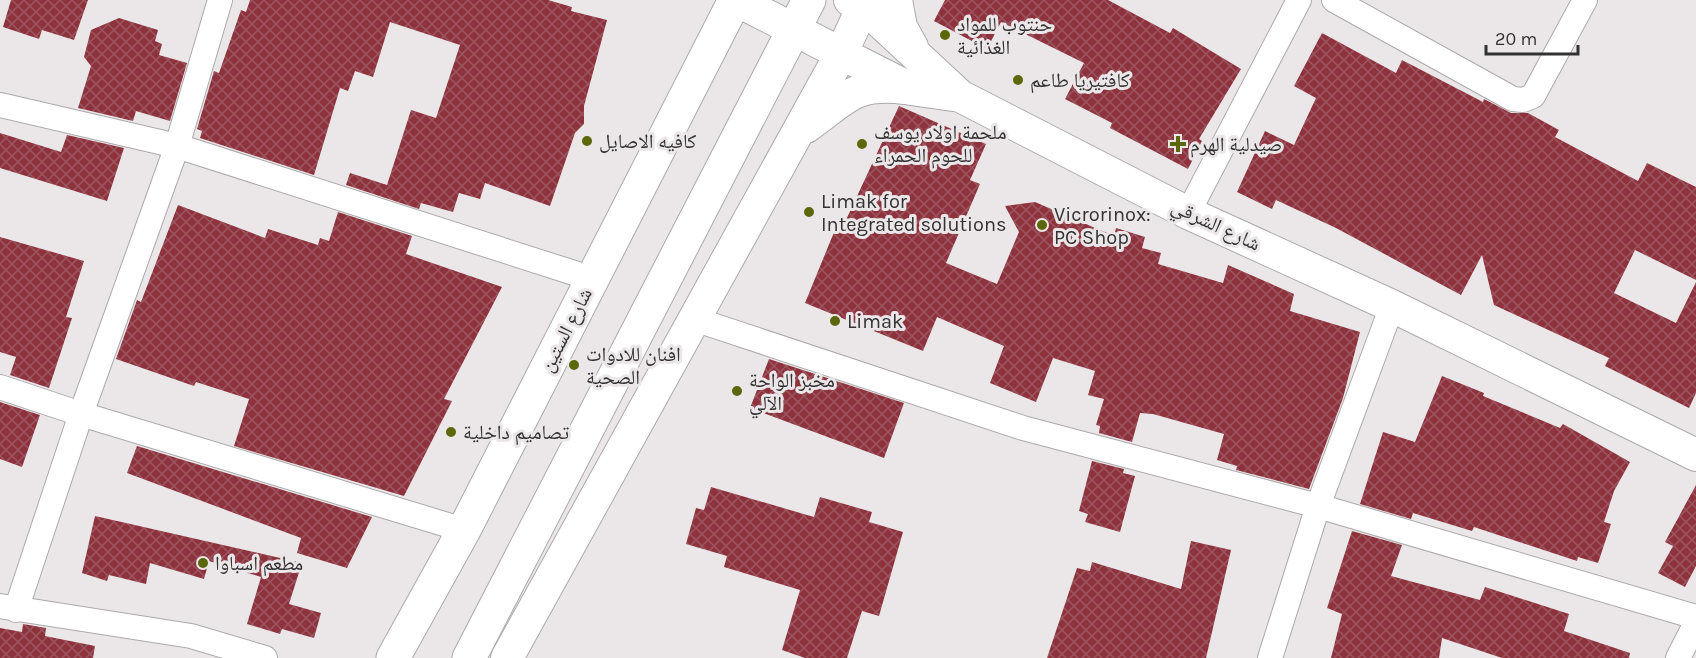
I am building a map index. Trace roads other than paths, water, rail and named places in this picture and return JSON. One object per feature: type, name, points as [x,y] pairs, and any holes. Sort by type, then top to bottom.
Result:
[{"type":"main road","name":"شارع الستين","points":[[393,658],[464,530],[736,0]]},
{"type":"main road","points":[[469,658],[809,0]]},
{"type":"street","points":[[220,0],[177,146],[81,414],[8,608],[191,636],[265,658]]},
{"type":"street","name":"شارع الشرقي","points":[[736,0],[793,31],[843,52],[911,88],[960,96],[1188,213],[1392,306],[1696,455]]},
{"type":"street","points":[[896,0],[901,27],[916,56]]},
{"type":"street","points":[[1188,213],[1299,0]]},
{"type":"street","points":[[1335,0],[1513,99],[1523,100],[1533,96],[1585,0]]},
{"type":"street","points":[[515,656],[694,319],[843,52],[860,2],[960,96]]},
{"type":"street","points":[[798,132],[852,92],[879,85],[911,88]]},
{"type":"street","points":[[0,105],[177,146],[592,279]]},
{"type":"street","points":[[1270,658],[1318,506],[1392,306]]},
{"type":"street","points":[[694,319],[1023,428],[1318,506],[1696,617]]},
{"type":"street","points":[[0,387],[81,414],[464,530]]},
{"type":"street","points":[[1678,658],[1696,623]]},
{"type":"place","name":"حنتوب للمواد الغذائية","points":[[945,35]]},
{"type":"place","name":"كافتيريا طاعم","points":[[1018,80]]},
{"type":"place","name":"كافيه الاصايل","points":[[587,141]]},
{"type":"place","name":"ملحمة اولاد يوسف للحوم الحمراء","points":[[862,144]]},
{"type":"place","name":"صيدلية الهرم","points":[[1178,144]]},
{"type":"place","name":"Limak for Integrated solutions","points":[[809,212]]},
{"type":"place","name":"Vicrorinox: PC Shop","points":[[1042,225]]},
{"type":"place","name":"Limak","points":[[835,321]]},
{"type":"place","name":"افنان للادوات الصحية","points":[[574,365]]},
{"type":"place","name":"مخبز الواحة الآلي","points":[[737,391]]},
{"type":"place","name":"تصاميم داخلية","points":[[451,432]]},
{"type":"place","name":"مطعم اسباوا","points":[[203,563]]}]
